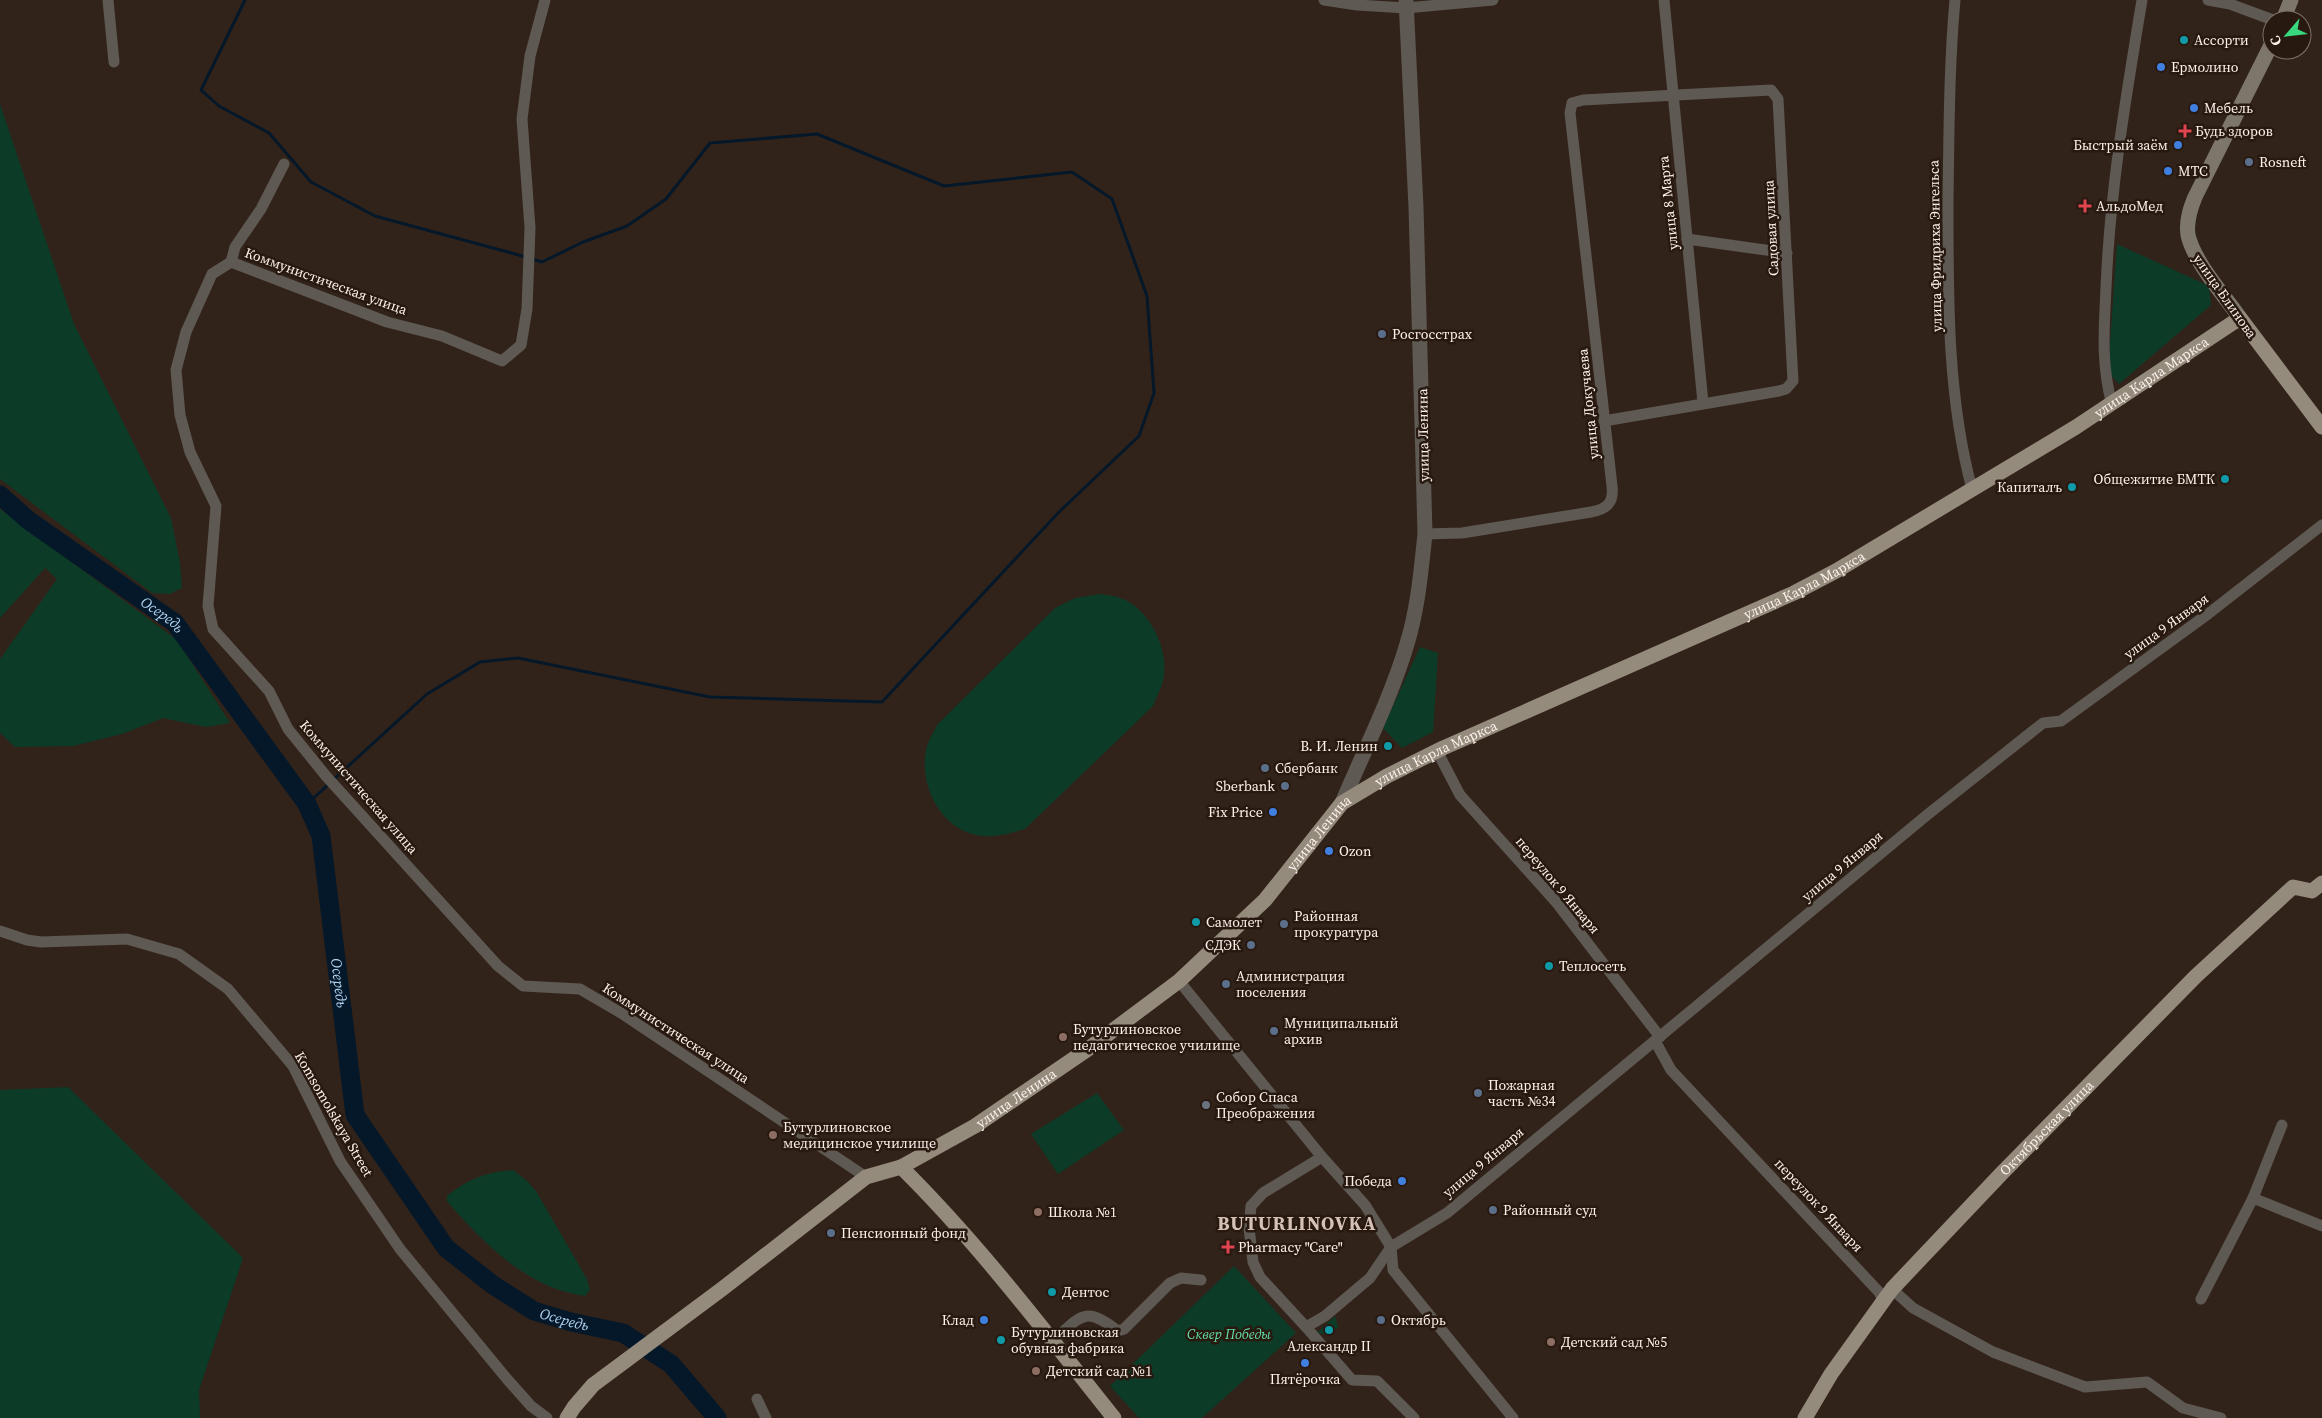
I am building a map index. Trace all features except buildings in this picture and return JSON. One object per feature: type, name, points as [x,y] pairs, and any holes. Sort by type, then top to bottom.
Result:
[{"type":"main road","name":"улица Блинова","points":[[2264,60],[2195,197],[2188,224],[2193,250],[2240,318],[2322,427]]},
{"type":"main road","name":"улица Карла Маркса","points":[[1342,803],[1387,776],[1437,751],[1794,593],[1836,571],[2112,405],[2240,318]]},
{"type":"main road","name":"улица Ленина","points":[[567,1418],[574,1406],[593,1385],[693,1312],[866,1177],[901,1167],[975,1126],[1088,1049],[1179,981],[1265,900],[1342,803]]},
{"type":"main road","name":"Октябрьская улица","points":[[1805,1418],[1831,1374],[1888,1294],[2002,1173],[2196,976],[2293,887],[2312,891],[2322,883]]},
{"type":"main road","points":[[901,1167],[928,1195],[1053,1341],[1114,1418]]},
{"type":"street","points":[[108,0],[114,62]]},
{"type":"street","name":"Коммунистическая улица","points":[[545,0],[530,56],[522,119],[530,228],[527,309],[521,345],[502,361],[442,336],[387,322],[231,262],[212,274],[186,332],[176,370],[180,415],[190,452],[216,506],[208,606],[213,629],[269,691],[288,729],[326,776],[498,966],[523,986],[580,989],[621,1012],[866,1177]]},
{"type":"street","points":[[1324,0],[1357,6],[1492,0]]},
{"type":"street","name":"улица 8 Марта","points":[[1664,0],[1704,403]]},
{"type":"street","name":"улица Фридриха Энгельса","points":[[1955,0],[1948,160],[1948,268],[1952,364],[1960,436],[1972,489]]},
{"type":"street","points":[[2112,405],[2103,359],[2108,229],[2112,189],[2142,0]]},
{"type":"street","points":[[2208,0],[2230,4],[2262,16]]},
{"type":"street","name":"улица Ленина","points":[[1342,803],[1388,695],[1407,644],[1420,580],[1425,534],[1417,226],[1406,4]]},
{"type":"street","name":"Садовая улица","points":[[1570,113],[1572,103],[1579,100],[1762,89],[1771,90],[1775,94],[1778,106],[1793,381],[1786,389],[1779,391],[1604,421]]},
{"type":"street","name":"улица Докучаева","points":[[1425,534],[1462,533],[1591,512],[1608,506],[1613,494],[1570,113]]},
{"type":"street","points":[[231,262],[235,247],[272,190],[284,164]]},
{"type":"street","points":[[1687,239],[1787,253]]},
{"type":"street","name":"улица 9 Января","points":[[1391,1247],[1446,1213],[1927,815],[2043,723],[2061,721],[2208,614],[2322,525]]},
{"type":"street","name":"переулок 9 Января","points":[[1437,751],[1460,794],[1556,902],[1658,1039],[1671,1070],[1879,1292],[1888,1294],[1993,1352],[2085,1387],[2147,1382],[2180,1413]]},
{"type":"street","name":"Komsomolskaya Street","points":[[0,931],[26,940],[41,942],[127,939],[180,954],[228,990],[293,1066],[340,1161],[400,1249],[507,1379],[531,1406],[547,1418]]},
{"type":"street","points":[[1179,981],[1322,1157],[1365,1204],[1391,1247],[1393,1270],[1513,1418]]},
{"type":"street","points":[[2201,1300],[2254,1198],[2282,1125]]},
{"type":"street","points":[[1322,1157],[1263,1193],[1251,1206],[1248,1228],[1253,1262],[1260,1277],[1352,1380],[1377,1381],[1414,1418]]},
{"type":"street","points":[[2254,1198],[2322,1226]]},
{"type":"street","points":[[1306,1327],[1325,1316],[1370,1278],[1391,1247]]},
{"type":"street","points":[[1053,1341],[1074,1322],[1087,1315],[1098,1317],[1118,1331],[1124,1328],[1170,1283],[1181,1278],[1201,1280]]},
{"type":"street","points":[[757,1399],[766,1418]]},
{"type":"street","points":[[2180,1413],[2220,1418]]},
{"type":"green space","points":[[0,104],[74,324],[171,518],[180,563],[182,588],[170,594],[152,593],[0,479]]},
{"type":"green space","points":[[2117,244],[2209,286],[2211,305],[2119,384],[2108,372]]},
{"type":"green space","points":[[0,509],[177,640],[230,723],[206,727],[163,718],[122,734],[73,746],[15,747],[0,733],[0,659],[57,579],[45,568],[0,618]]},
{"type":"green space","points":[[1100,594],[1120,598],[1133,605],[1150,622],[1156,633],[1164,657],[1164,669],[1163,681],[1153,706],[1025,829],[1000,835],[984,836],[969,833],[956,826],[944,816],[936,804],[929,790],[926,776],[927,746],[937,725],[1055,608],[1075,598]]},
{"type":"green space","points":[[1420,647],[1438,653],[1433,732],[1402,748],[1383,728]]},
{"type":"green space","points":[[68,1087],[243,1258],[199,1390],[200,1418],[0,1418],[0,1090]]},
{"type":"green space","points":[[1097,1093],[1124,1130],[1058,1174],[1031,1134]]},
{"type":"green space","points":[[513,1170],[536,1191],[587,1279],[590,1290],[585,1296],[564,1292],[544,1284],[508,1262],[476,1233],[447,1201],[447,1196],[462,1185],[478,1177]]},
{"type":"green space","name":"Сквер Победы","points":[[1234,1266],[1296,1333],[1202,1418],[1139,1418],[1110,1386]]},
{"type":"green space","points":[[1335,1316],[1338,1327],[1330,1335],[1317,1333]]},
{"type":"waterway","points":[[245,0],[201,90],[219,106],[269,133],[311,182],[375,216],[526,257]]},
{"type":"waterway","points":[[333,780],[427,694],[480,662],[518,658],[710,697],[882,702],[1059,512],[1139,436],[1154,393],[1147,296],[1112,199],[1072,172],[944,186],[817,134],[710,143],[666,199],[627,226],[583,242],[542,262],[532,259]]},
{"type":"waterway","name":"Осередь","points":[[0,495],[28,520],[175,623],[307,804],[321,836],[355,1115],[446,1248],[493,1285],[534,1311],[571,1322],[623,1333],[671,1364],[717,1418]]},
{"type":"waterway","points":[[307,804],[329,784]]},
{"type":"place","name":"Ассорти","points":[[2184,40]]},
{"type":"place","name":"Ермолино","points":[[2161,67]]},
{"type":"place","name":"Мебель","points":[[2194,108]]},
{"type":"place","name":"Будь здоров","points":[[2185,131]]},
{"type":"place","name":"Быстрый заём","points":[[2178,145]]},
{"type":"place","name":"Rosneft","points":[[2249,162]]},
{"type":"place","name":"МТС","points":[[2168,171]]},
{"type":"place","name":"АльдоМед","points":[[2085,206]]},
{"type":"place","name":"Росгосстрах","points":[[1382,334]]},
{"type":"place","name":"Общежитие БМТК","points":[[2225,479]]},
{"type":"place","name":"Капиталъ","points":[[2072,487]]},
{"type":"place","name":"В. И. Ленин","points":[[1388,746]]},
{"type":"place","name":"Сбербанк","points":[[1265,768]]},
{"type":"place","name":"Sberbank","points":[[1285,786]]},
{"type":"place","name":"Fix Price","points":[[1273,812]]},
{"type":"place","name":"Ozon","points":[[1329,851]]},
{"type":"place","name":"Самолет","points":[[1196,922]]},
{"type":"place","name":"Районная прокуратура","points":[[1284,924]]},
{"type":"place","name":"СДЭК","points":[[1251,945]]},
{"type":"place","name":"Теплосеть","points":[[1549,966]]},
{"type":"place","name":"Администрация поселения","points":[[1226,984]]},
{"type":"place","name":"Муниципальный архив","points":[[1274,1031]]},
{"type":"place","name":"Бутурлиновское педагогическое училище","points":[[1063,1037]]},
{"type":"place","name":"Пожарная часть №34","points":[[1478,1093]]},
{"type":"place","name":"Собор Спаса Преображения","points":[[1206,1105]]},
{"type":"place","name":"Бутурлиновское медицинское училище","points":[[773,1135]]},
{"type":"place","name":"Победа","points":[[1402,1181]]},
{"type":"place","name":"Районный суд","points":[[1493,1210]]},
{"type":"place","name":"Школа №1","points":[[1038,1212]]},
{"type":"place","name":"Пенсионный фонд","points":[[831,1233]]},
{"type":"place","name":"Pharmacy \"Care\"","points":[[1228,1247]]},
{"type":"place","name":"Дентос","points":[[1052,1292]]},
{"type":"place","name":"Клад","points":[[984,1320]]},
{"type":"place","name":"Октябрь","points":[[1381,1320]]},
{"type":"place","name":"Александр II","points":[[1329,1330]]},
{"type":"place","name":"Бутурлиновская обувная фабрика","points":[[1001,1340]]},
{"type":"place","name":"Детский сад №5","points":[[1551,1342]]},
{"type":"place","name":"Пятёрочка","points":[[1305,1363]]},
{"type":"place","name":"Детский сад №1","points":[[1036,1371]]},
{"type":"district","name":"BUTURLINOVKA","points":[[1297,1223]]}]
